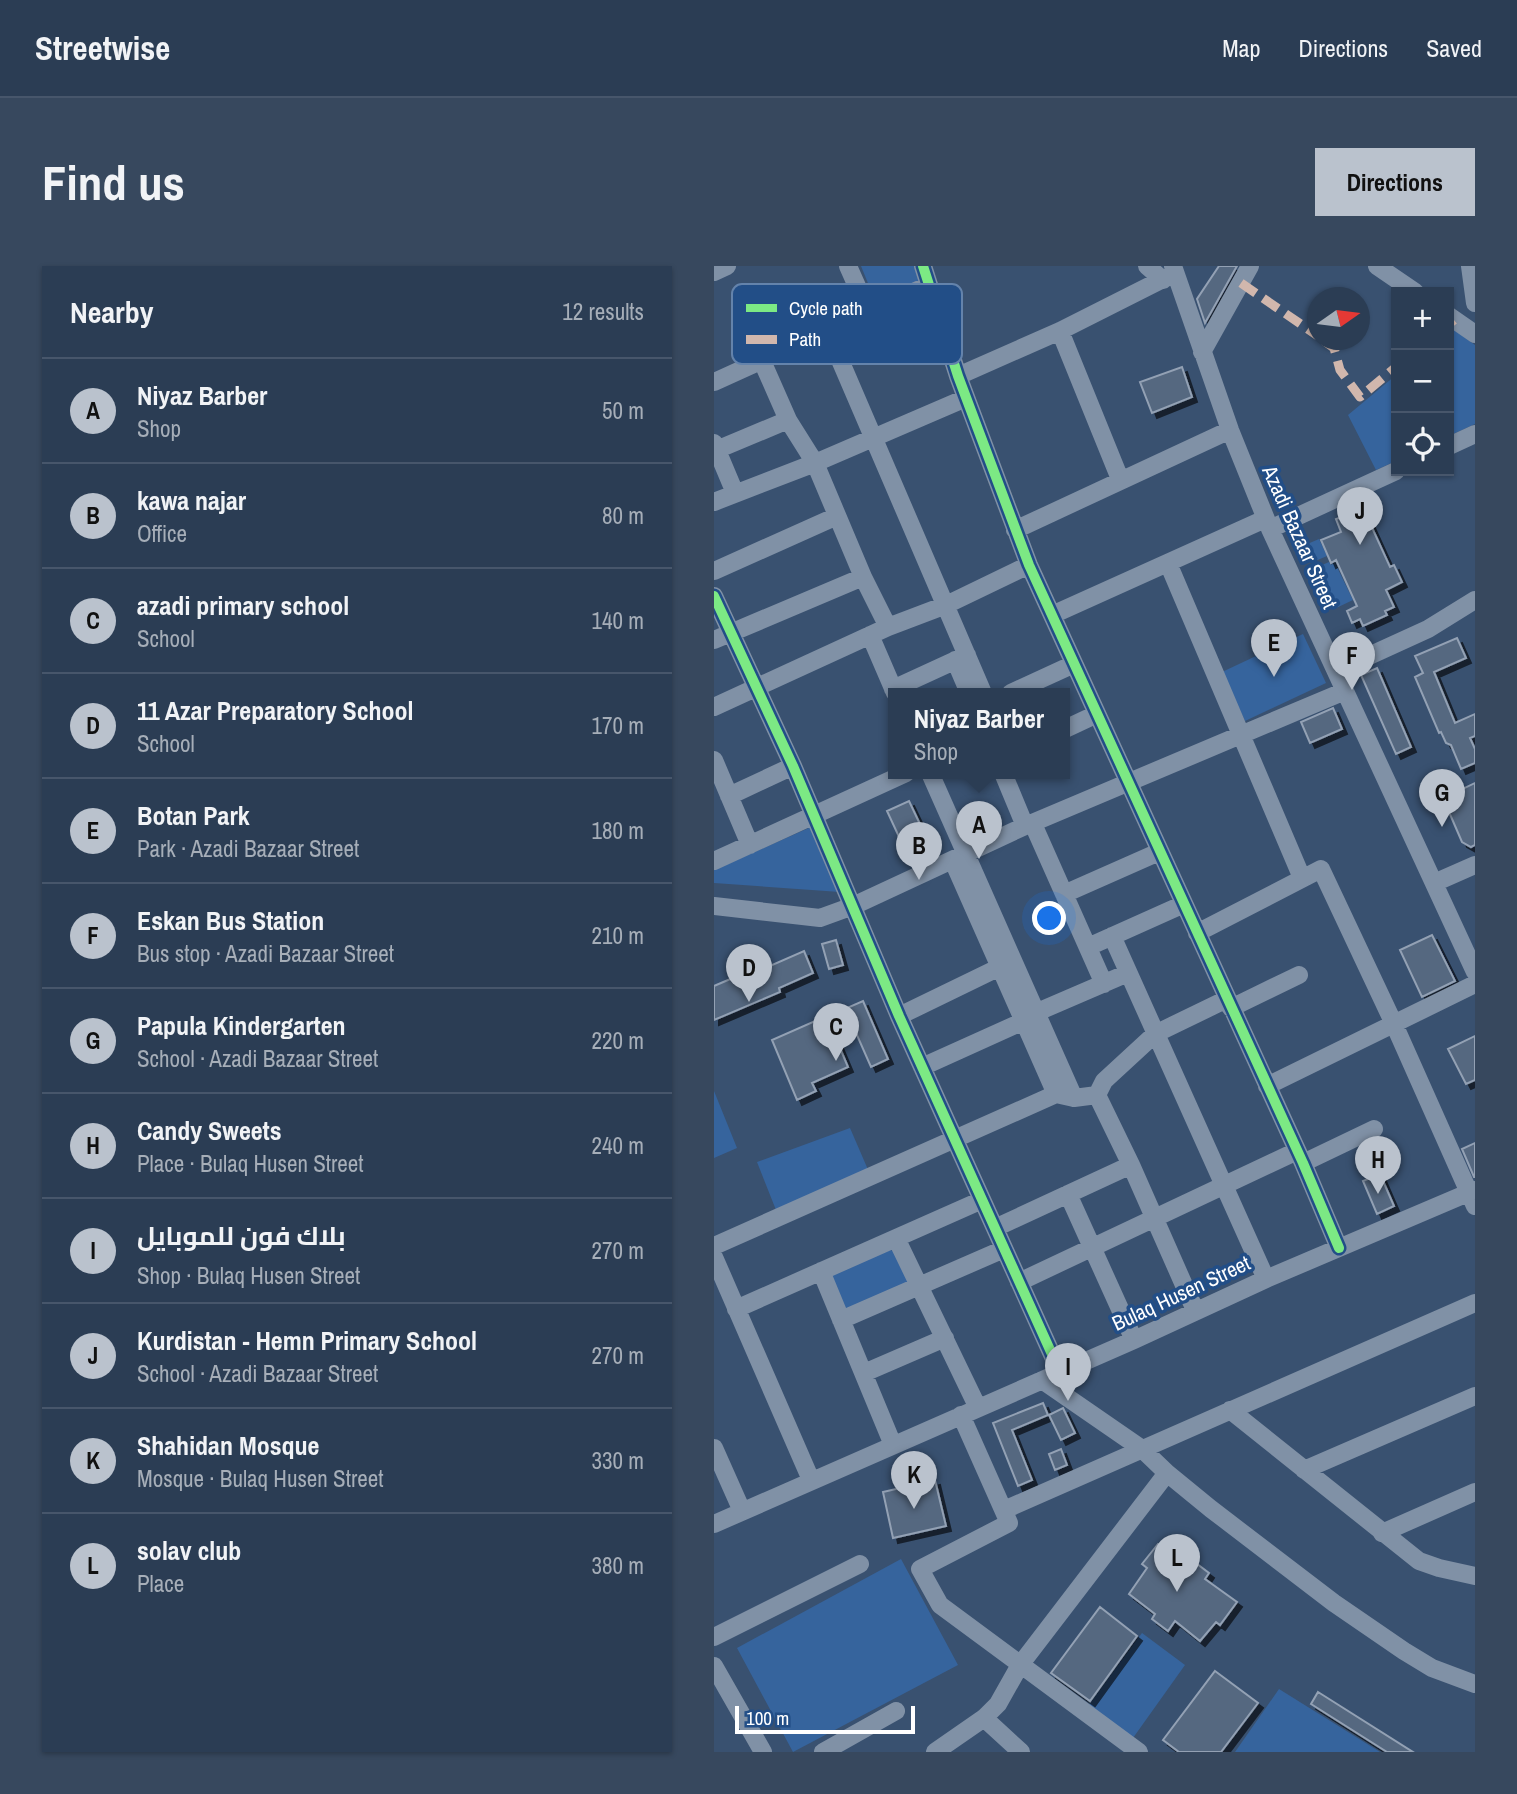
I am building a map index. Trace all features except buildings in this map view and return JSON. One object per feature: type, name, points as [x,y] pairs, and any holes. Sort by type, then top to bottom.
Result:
[{"type":"street","points":[[714,272],[727,266]]},
{"type":"street","points":[[848,266],[856,284]]},
{"type":"street","points":[[923,266],[929,284]]},
{"type":"street","points":[[1147,266],[1170,273]]},
{"type":"street","points":[[1202,352],[1250,266]]},
{"type":"street","points":[[1377,266],[1408,287]]},
{"type":"street","points":[[958,376],[1060,331],[1170,273]]},
{"type":"street","name":"Azadi Bazaar Street","points":[[1170,273],[1268,524],[1475,972]]},
{"type":"street","points":[[1473,276],[1475,303]]},
{"type":"street","points":[[1454,318],[1473,327]]},
{"type":"street","points":[[1060,331],[1120,479]]},
{"type":"street","points":[[714,382],[755,364]]},
{"type":"street","points":[[763,364],[788,420],[814,463],[863,577],[888,627]]},
{"type":"street","points":[[841,364],[946,606],[968,688]]},
{"type":"street","points":[[954,364],[1029,565],[1339,1248]]},
{"type":"street","points":[[714,502],[873,439],[966,398]]},
{"type":"street","points":[[735,493],[715,448],[788,420]]},
{"type":"street","points":[[1015,530],[1230,430]]},
{"type":"street","points":[[1454,444],[1475,434]]},
{"type":"street","points":[[1052,615],[1168,563],[1391,473]]},
{"type":"street","points":[[714,571],[836,516]]},
{"type":"street","points":[[1168,563],[1302,878]]},
{"type":"street","points":[[714,707],[888,627],[946,606],[1029,565]]},
{"type":"street","points":[[714,640],[863,577]]},
{"type":"street","points":[[714,596],[793,766],[899,1016],[1060,1372]]},
{"type":"street","points":[[1336,671],[1428,629],[1475,600]]},
{"type":"street","points":[[870,635],[893,688]]},
{"type":"street","points":[[900,688],[961,657]]},
{"type":"street","points":[[961,657],[981,688]]},
{"type":"street","points":[[1022,688],[1074,664]]},
{"type":"street","points":[[714,906],[820,918],[853,906],[1029,825],[1345,691]]},
{"type":"street","points":[[1070,727],[1097,714]]},
{"type":"street","points":[[714,760],[750,845]]},
{"type":"street","points":[[729,796],[793,766]]},
{"type":"street","points":[[714,861],[893,779]]},
{"type":"street","points":[[932,779],[1000,967],[1029,1017]]},
{"type":"street","points":[[1006,779],[1064,894],[1104,984]]},
{"type":"street","points":[[1064,894],[1159,852]]},
{"type":"street","points":[[959,858],[1065,1096]]},
{"type":"street","points":[[1434,883],[1475,865]]},
{"type":"street","points":[[1197,933],[1321,869],[1473,1196]]},
{"type":"street","points":[[1088,947],[1184,904]]},
{"type":"street","points":[[1112,936],[1266,1279]]},
{"type":"street","points":[[899,1016],[1000,967]]},
{"type":"street","points":[[922,1067],[1128,974]]},
{"type":"street","points":[[1097,1095],[1104,1081],[1155,1034],[1299,975]]},
{"type":"street","points":[[1267,1086],[1475,984]]},
{"type":"street","points":[[714,1246],[955,1140],[1065,1096],[1097,1095]]},
{"type":"street","points":[[1097,1095],[1195,1310]]},
{"type":"street","points":[[1019,1282],[1224,1187],[1374,1129]]},
{"type":"street","points":[[995,1228],[1131,1165]]},
{"type":"street","points":[[1068,1194],[1134,1340]]},
{"type":"street","name":"Bulaq Husen Street","points":[[714,1524],[1134,1340],[1266,1279],[1473,1196]]},
{"type":"street","points":[[736,1309],[982,1200]]},
{"type":"street","points":[[896,1238],[945,1339],[1009,1523],[920,1569],[940,1605],[1139,1752]]},
{"type":"street","points":[[841,1320],[1004,1249]]},
{"type":"street","points":[[714,1257],[811,1480]]},
{"type":"street","points":[[821,1271],[893,1445]]},
{"type":"street","points":[[1004,1510],[1475,1303]]},
{"type":"street","points":[[864,1373],[945,1339]]},
{"type":"street","points":[[1042,1380],[1142,1449],[1167,1473],[1334,1603],[1432,1668],[1475,1684]]},
{"type":"street","points":[[1304,1470],[1475,1396]]},
{"type":"street","points":[[1230,1410],[1419,1561],[1475,1576]]},
{"type":"street","points":[[714,1448],[742,1511]]},
{"type":"street","points":[[941,1751],[998,1704],[1020,1665],[1167,1473]]},
{"type":"street","points":[[1382,1533],[1475,1492]]},
{"type":"street","points":[[714,1637],[860,1564]]},
{"type":"street","points":[[716,1677],[762,1752]]},
{"type":"street","points":[[823,1752],[896,1711]]},
{"type":"street","points":[[984,1718],[1021,1752]]},
{"type":"shaded area","points":[[861,266],[914,266],[919,281],[911,284],[868,284]]},
{"type":"shaded area","points":[[1454,330],[1475,345],[1475,424],[1454,434]]},
{"type":"shaded area","points":[[1391,379],[1391,463],[1376,470],[1348,415]]},
{"type":"shaded area","points":[[1319,539],[1327,556],[1313,562],[1305,545]]},
{"type":"shaded area","points":[[1329,562],[1331,565],[1335,563],[1353,600],[1334,609],[1315,568]]},
{"type":"shaded area","points":[[1303,634],[1326,683],[1245,721],[1222,672]]},
{"type":"shaded area","points":[[811,827],[840,892],[714,883],[714,870]]},
{"type":"shaded area","points":[[714,1091],[737,1148],[714,1158]]},
{"type":"shaded area","points":[[850,1128],[869,1172],[776,1210],[757,1162]]},
{"type":"shaded area","points":[[890,1250],[899,1252],[912,1282],[845,1310],[830,1275]]},
{"type":"shaded area","points":[[901,1559],[958,1665],[793,1752],[737,1648]]},
{"type":"shaded area","points":[[1142,1633],[1185,1665],[1133,1738],[1088,1706]]},
{"type":"shaded area","points":[[1279,1689],[1380,1752],[1235,1752]]},
{"type":"marked path","points":[[1241,283],[1307,328]]},
{"type":"marked path","points":[[1335,350],[1340,370],[1360,397],[1391,371]]},
{"type":"cycle path","points":[[923,266],[929,284]]},
{"type":"cycle path","points":[[954,364],[1029,565],[1303,1163],[1339,1248]]},
{"type":"cycle path","points":[[714,596],[793,766],[899,1016],[1060,1372]]},
{"type":"place","name":"Kurdistan - Hemn Primary School","points":[[1360,545]]},
{"type":"place","name":"Botan Park","points":[[1274,677]]},
{"type":"place","name":"Eskan Bus Station","points":[[1352,690]]},
{"type":"place","name":"Papula Kindergarten","points":[[1442,827]]},
{"type":"place","name":"Niyaz Barber","points":[[979,859]]},
{"type":"place","name":"kawa najar","points":[[919,880]]},
{"type":"place","name":"11 Azar Preparatory School","points":[[749,1002]]},
{"type":"place","name":"azadi primary school","points":[[836,1061]]},
{"type":"place","name":"Candy Sweets","points":[[1378,1194]]},
{"type":"place","name":"بلاك فون للموبايل","points":[[1068,1401]]},
{"type":"place","name":"Shahidan Mosque","points":[[914,1509]]},
{"type":"place","name":"solav club","points":[[1177,1592]]}]
